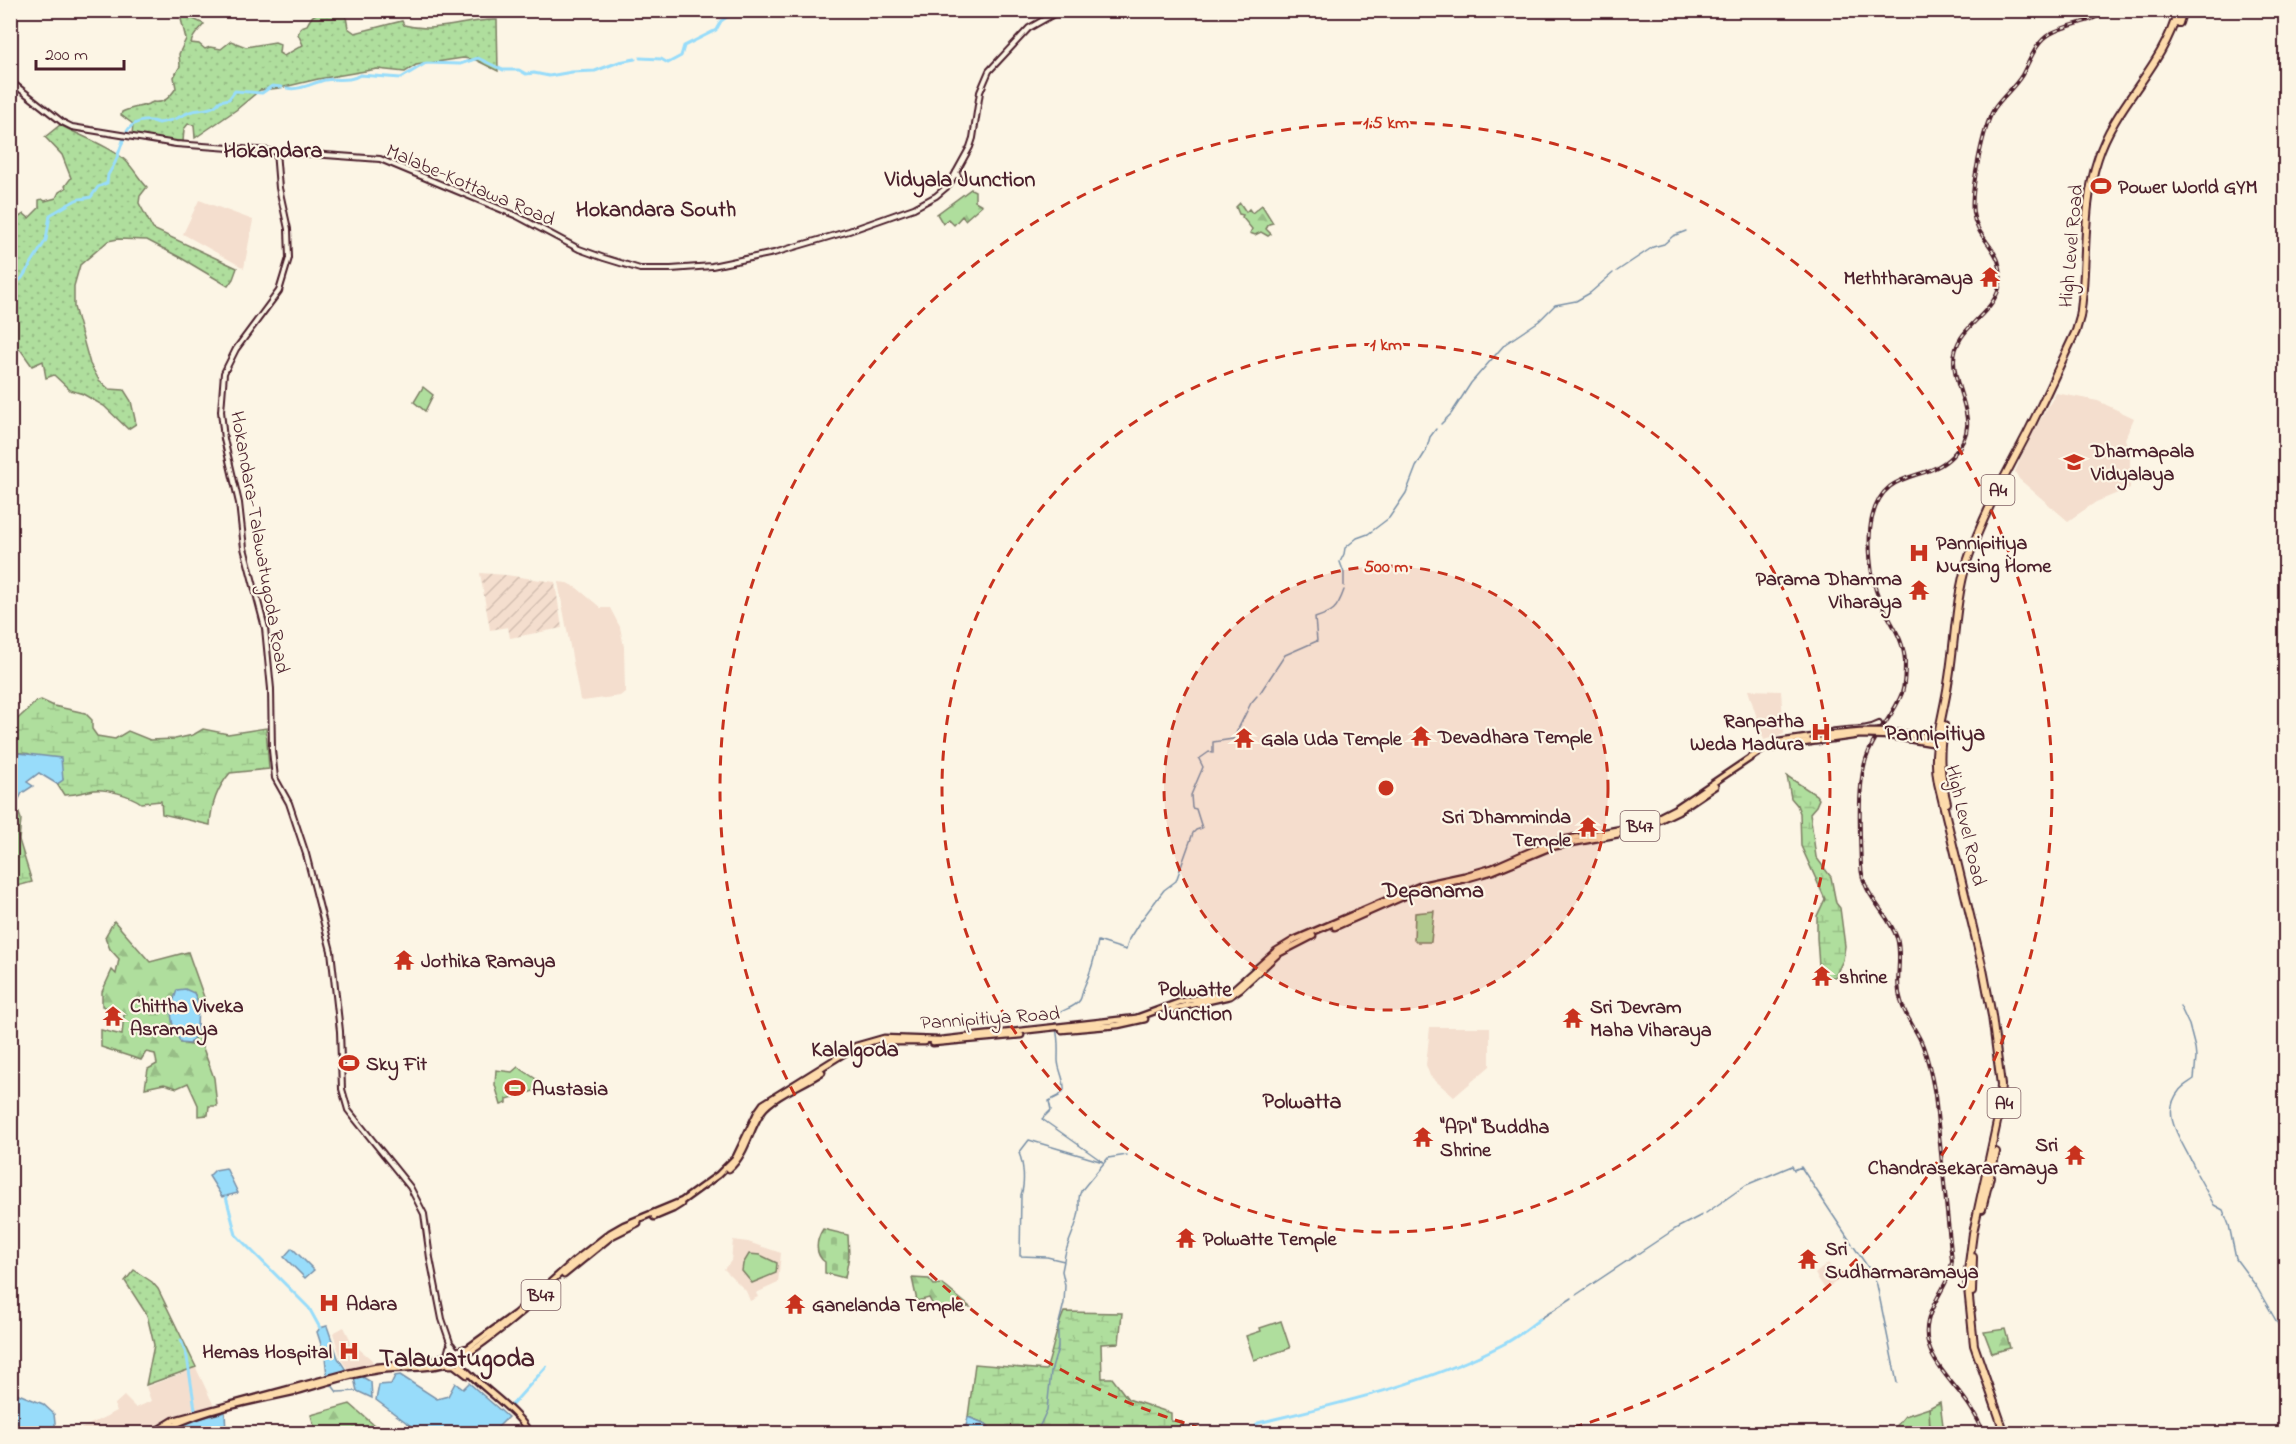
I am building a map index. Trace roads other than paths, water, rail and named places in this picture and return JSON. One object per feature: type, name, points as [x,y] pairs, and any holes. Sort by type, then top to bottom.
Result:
[{"type":"highway","name":"High Level Road","points":[[1938,741],[1961,588],[1967,563],[1990,506],[2038,412],[2076,331],[2080,317],[2092,181],[2098,158],[2111,129],[2166,42],[2178,10]]},
{"type":"highway","name":"High Level Road","points":[[2007,1434],[1974,1345],[1967,1279],[1976,1218],[1999,1113],[2001,1085],[1983,969],[1935,765],[1969,568],[1985,528],[2080,324],[2085,300],[2094,181],[2100,159],[2128,105],[2170,43],[2183,10]]},
{"type":"main road","name":"Malabe-Kottawa Road","points":[[10,81],[62,122],[72,127],[176,144],[363,156],[386,160],[517,216],[579,249],[640,268],[671,269],[715,265],[774,253],[849,231],[921,205],[936,196],[949,185],[974,138],[980,92],[990,71],[1028,29],[1061,10]]},
{"type":"main road","name":"Hokandara-Talawatugoda Road","points":[[276,151],[279,188],[288,229],[289,258],[286,273],[276,297],[230,359],[222,387],[221,411],[224,439],[239,503],[244,548],[265,628],[271,689],[273,762],[277,783],[289,803],[306,854],[327,934],[339,1016],[340,1081],[346,1104],[355,1119],[404,1178],[419,1202],[424,1214],[430,1258],[447,1337],[456,1358]]},
{"type":"main road","points":[[956,171],[961,182]]},
{"type":"main road","points":[[1824,735],[1833,731],[1870,728],[1879,724]]},
{"type":"main road","name":"Pannipitiya Road","points":[[158,1434],[173,1424],[349,1376],[382,1369],[437,1365],[456,1358],[517,1316],[575,1264],[612,1236],[673,1209],[720,1177],[739,1159],[757,1119],[766,1107],[858,1049],[884,1041],[942,1044],[1136,1018],[1180,1002],[1229,993],[1282,947],[1400,893],[1422,885],[1492,868],[1562,840],[1643,825],[1676,808],[1765,748],[1779,742],[1860,732],[1891,734]]},
{"type":"main road","points":[[1802,742],[1867,737],[1872,733]]},
{"type":"main road","name":"B47","points":[[1891,734],[1938,741]]},
{"type":"main road","name":"Pannipitiya Road","points":[[1059,1029],[1133,1022],[1181,1006],[1230,996],[1287,948],[1423,888],[1493,871],[1551,847],[1626,832],[1653,824],[1678,811],[1766,751],[1802,742],[1891,734]]},
{"type":"main road","name":"Pannipitiya Road","points":[[152,1434],[174,1420],[346,1373],[376,1366],[456,1358],[515,1314],[573,1262],[610,1233],[682,1201],[718,1175],[736,1157],[763,1104],[856,1046],[884,1038],[939,1040],[1052,1030]]},
{"type":"main road","points":[[447,1337],[456,1351],[471,1346]]},
{"type":"main road","points":[[428,1362],[449,1353],[447,1337]]},
{"type":"main road","points":[[474,1380],[462,1361],[478,1345]]},
{"type":"main road","points":[[456,1358],[474,1380]]},
{"type":"main road","points":[[437,1365],[454,1365],[512,1413],[530,1434]]},
{"type":"water","points":[[10,752],[61,758],[63,780],[57,784],[39,773],[27,782],[33,786],[22,793],[11,810]]},
{"type":"water","points":[[185,989],[194,993],[198,1002],[197,1032],[190,1044],[181,1043],[172,1023],[177,990]]},
{"type":"water","points":[[226,1168],[238,1193],[222,1197],[209,1176],[215,1170]]},
{"type":"water","points":[[292,1248],[314,1270],[305,1278],[284,1257]]},
{"type":"water","points":[[327,1326],[338,1358],[346,1370],[327,1376],[325,1357],[317,1332],[320,1328]]},
{"type":"water","points":[[400,1375],[437,1399],[448,1396],[455,1383],[463,1389],[469,1383],[508,1417],[492,1433],[414,1433],[411,1426],[376,1400],[379,1385],[391,1384],[395,1376]]},
{"type":"water","points":[[361,1376],[371,1382],[372,1398],[357,1391],[354,1378]]},
{"type":"water","points":[[11,1391],[43,1404],[54,1414],[56,1433],[11,1433]]},
{"type":"water","points":[[225,1412],[226,1433],[182,1433],[181,1423]]},
{"type":"water","points":[[968,1417],[986,1424],[994,1433],[942,1433],[966,1426]]},
{"type":"waterway","points":[[640,58],[661,59],[668,63],[681,56],[684,46],[716,30],[721,21],[737,10]]},
{"type":"waterway","points":[[287,88],[360,75],[401,78],[426,63],[460,64],[478,58],[503,70],[519,70],[526,74],[549,76],[595,71],[635,59]]},
{"type":"waterway","points":[[175,119],[191,112],[211,108],[220,101],[229,99],[235,91],[262,93],[272,86],[282,87]]},
{"type":"waterway","points":[[126,133],[136,123],[150,121],[159,123],[172,120]]},
{"type":"waterway","points":[[10,289],[22,278],[46,240],[50,215],[76,200],[91,197],[98,187],[107,183],[108,175],[124,138]]},
{"type":"waterway","points":[[1617,271],[1653,247],[1664,244],[1673,236],[1686,231]]},
{"type":"waterway","points":[[1441,424],[1451,414],[1471,383],[1505,344],[1539,321],[1555,305],[1576,301],[1590,293],[1613,273]]},
{"type":"waterway","points":[[1344,586],[1344,573],[1340,562],[1345,548],[1389,518],[1406,493],[1416,467],[1426,451],[1430,437],[1436,429]]},
{"type":"waterway","points":[[1260,693],[1285,655],[1317,641],[1315,618],[1334,609],[1344,590]]},
{"type":"waterway","points":[[1055,1025],[1057,1015],[1077,1004],[1081,999],[1098,941],[1126,950],[1129,939],[1139,923],[1164,890],[1176,881],[1193,833],[1202,828],[1196,809],[1192,808],[1191,795],[1203,767],[1199,759],[1209,752],[1213,753],[1213,742],[1233,739],[1251,703],[1257,696]]},
{"type":"waterway","points":[[2180,1006],[2189,1025],[2196,1058],[2194,1079],[2179,1091],[2173,1101],[2171,1111],[2176,1131],[2196,1171]]},
{"type":"waterway","points":[[1036,1434],[1047,1410],[1051,1372],[1058,1348],[1058,1327],[1064,1303],[1065,1285],[1062,1271],[1064,1261],[1047,1257],[1020,1256],[1023,1180],[1019,1153],[1029,1140],[1103,1162],[1042,1119],[1051,1110],[1049,1101],[1059,1096],[1064,1090],[1058,1064],[1056,1029]]},
{"type":"waterway","points":[[1064,1260],[1078,1217],[1081,1191],[1108,1158],[1127,1155]]},
{"type":"waterway","points":[[1706,1213],[1746,1185],[1792,1166],[1794,1170],[1801,1167],[1852,1244]]},
{"type":"waterway","points":[[2197,1174],[2214,1205],[2223,1210],[2229,1225],[2236,1259],[2256,1286],[2286,1338]]},
{"type":"waterway","points":[[226,1197],[236,1235],[309,1308],[320,1328]]},
{"type":"waterway","points":[[1576,1295],[1675,1229],[1702,1215]]},
{"type":"waterway","points":[[1854,1247],[1872,1273],[1877,1285],[1897,1383]]},
{"type":"waterway","points":[[1540,1319],[1572,1298]]},
{"type":"waterway","points":[[1257,1434],[1258,1423],[1383,1391],[1473,1359],[1507,1343],[1540,1319]]},
{"type":"waterway","points":[[181,1340],[187,1357],[195,1409]]},
{"type":"waterway","points":[[511,1406],[546,1367]]},
{"type":"waterway","points":[[331,1384],[337,1392],[357,1391]]},
{"type":"railway","points":[[1985,1434],[1969,1405],[1938,1364],[1928,1344],[1930,1313],[1948,1277],[1952,1261],[1935,1095],[1923,1046],[1905,1013],[1899,993],[1897,938],[1888,920],[1870,895],[1862,876],[1860,812],[1863,770],[1869,750],[1902,693],[1905,673],[1902,645],[1879,598],[1873,580],[1870,559],[1870,527],[1878,502],[1886,490],[1895,483],[1941,465],[1962,444],[1966,432],[1965,409],[1955,374],[1956,350],[1966,331],[1995,298],[2001,275],[1996,255],[1980,232],[1973,213],[1975,176],[1982,144],[1994,109],[2019,80],[2037,47],[2045,38],[2057,30],[2094,18],[2108,10]]},
{"type":"place","name":"Power World GYM","points":[[2101,186]]},
{"type":"place","name":"Meththaramaya","points":[[1990,277]]},
{"type":"place","name":"Dharmapala Vidyalaya","points":[[2074,462]]},
{"type":"place","name":"Pannipitiya Nursing Home","points":[[1919,553]]},
{"type":"place","name":"Parama Dhamma Viharaya","points":[[1919,590]]},
{"type":"place","name":"Ranpatha Weda Madura","points":[[1821,732]]},
{"type":"place","name":"Devadhara Temple","points":[[1421,736]]},
{"type":"place","name":"Gala Uda Temple","points":[[1244,738]]},
{"type":"place","name":"Sri Dhamminda Temple","points":[[1588,827]]},
{"type":"place","name":"Jothika Ramaya","points":[[404,960]]},
{"type":"place","name":"shrine","points":[[1822,976]]},
{"type":"place","name":"Chittha Viveka Asramaya","points":[[113,1016]]},
{"type":"place","name":"Sri Devram Maha Viharaya","points":[[1573,1018]]},
{"type":"place","name":"Sky Fit","points":[[349,1063]]},
{"type":"place","name":"Austasia","points":[[515,1088]]},
{"type":"place","name":"\"API\" Buddha Shrine","points":[[1423,1137]]},
{"type":"place","name":"Sri Chandrasekararamaya","points":[[2075,1155]]},
{"type":"place","name":"Polwatte Temple","points":[[1186,1238]]},
{"type":"place","name":"Sri Sudharmaramaya","points":[[1808,1259]]},
{"type":"place","name":"Adara","points":[[329,1303]]},
{"type":"place","name":"Ganelanda Temple","points":[[795,1304]]},
{"type":"place","name":"Hemas Hospital","points":[[349,1351]]},
{"type":"district","name":"Hokandara","points":[[273,149]]},
{"type":"district","name":"Vidyala Junction","points":[[960,178]]},
{"type":"district","name":"Hokandara South","points":[[656,208]]},
{"type":"district","name":"Pannipitiya","points":[[1935,732]]},
{"type":"district","name":"Depanama","points":[[1433,889]]},
{"type":"district","name":"Polwatte Junction","points":[[1195,1001]]},
{"type":"district","name":"Kalalgoda","points":[[855,1048]]},
{"type":"district","name":"Polwatta","points":[[1302,1100]]},
{"type":"district","name":"Talawatugoda","points":[[457,1357]]}]
